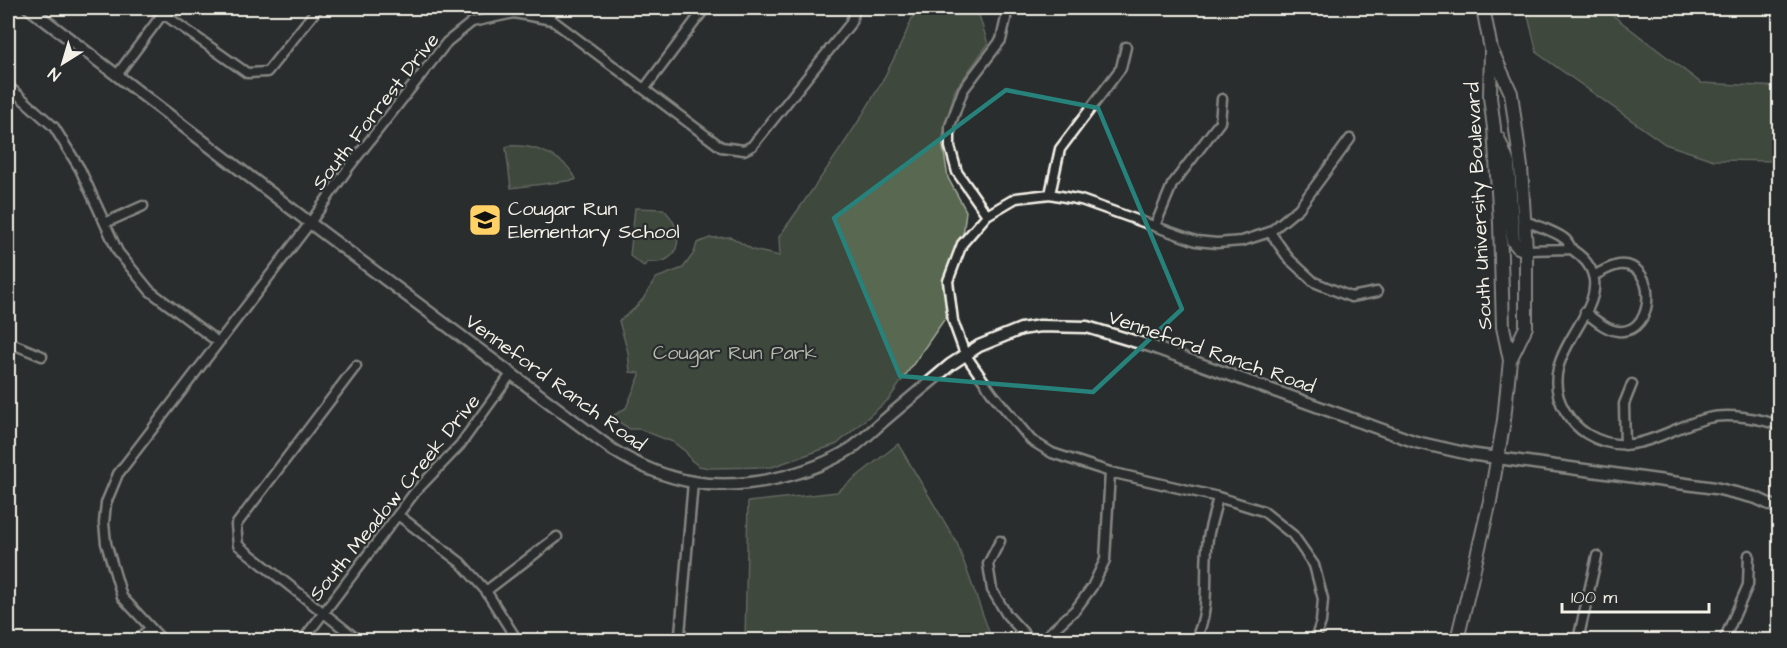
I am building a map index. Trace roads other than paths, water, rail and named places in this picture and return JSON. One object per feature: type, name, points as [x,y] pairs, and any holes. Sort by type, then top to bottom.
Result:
[{"type":"main road","name":"South University Boulevard","points":[[1457,640],[1490,501],[1504,420],[1510,360],[1503,327],[1500,224],[1490,97],[1491,49],[1483,8]]},
{"type":"main road","name":"South University Boulevard","points":[[1491,49],[1511,93],[1521,167],[1525,221],[1526,327],[1510,360]]},
{"type":"main road","points":[[1494,128],[1508,163],[1513,241],[1518,247],[1526,250]]},
{"type":"street","name":"Venneford Ranch Road","points":[[29,8],[310,223],[613,450],[652,470],[693,482],[717,484],[772,480],[792,475],[825,462],[855,446],[965,354],[1021,329],[1040,326],[1087,327],[1150,346],[1416,442],[1469,454],[1715,488],[1756,498],[1779,508]]},
{"type":"street","points":[[117,75],[162,10],[247,74],[267,72],[318,8]]},
{"type":"street","points":[[645,88],[705,8]]},
{"type":"street","name":"South Forrest Drive","points":[[162,640],[122,597],[106,543],[104,524],[106,503],[118,474],[310,223],[349,167],[447,42],[472,22],[514,13],[552,20],[721,147],[744,150],[752,146],[850,24],[856,8]]},
{"type":"street","points":[[987,215],[957,172],[950,147],[950,126],[963,90],[1002,40],[1006,18]]},
{"type":"street","points":[[1050,194],[1060,149],[1122,68],[1126,47]]},
{"type":"street","points":[[8,86],[54,127],[80,169],[118,252],[150,291],[218,342]]},
{"type":"street","points":[[1155,226],[1172,185],[1220,122],[1222,99]]},
{"type":"street","points":[[1315,640],[1321,622],[1323,599],[1314,565],[1293,535],[1263,511],[1218,497],[1110,472],[1052,453],[1031,440],[992,393],[965,354],[953,321],[948,281],[962,244],[987,215],[1016,198],[1050,194],[1081,200],[1196,241],[1217,243],[1242,241],[1270,232],[1299,208],[1350,139]]},
{"type":"street","points":[[105,223],[143,206]]},
{"type":"street","points":[[1525,221],[1566,240],[1571,249],[1584,257],[1593,276],[1591,300],[1563,353],[1558,368],[1559,402],[1572,423],[1604,442],[1625,445],[1647,442],[1710,417],[1743,417],[1779,426]]},
{"type":"street","points":[[1270,232],[1289,259],[1314,282],[1351,297],[1377,292]]},
{"type":"street","points":[[1526,250],[1571,249]]},
{"type":"street","points":[[1585,312],[1607,328],[1617,331],[1628,330],[1636,325],[1643,317],[1646,308],[1647,288],[1644,279],[1636,270],[1626,265],[1617,265],[1593,276]]},
{"type":"street","points":[[8,342],[42,356]]},
{"type":"street","points":[[356,366],[236,525],[238,545],[358,640]]},
{"type":"street","name":"South Meadow Creek Drive","points":[[303,640],[415,492],[460,445],[511,375]]},
{"type":"street","points":[[1625,445],[1624,404],[1632,384]]},
{"type":"street","points":[[1042,640],[1076,609],[1092,587],[1105,560],[1110,472]]},
{"type":"street","points":[[678,640],[693,482]]},
{"type":"street","points":[[1195,640],[1206,597],[1208,539],[1218,497]]},
{"type":"street","points":[[398,515],[461,562],[486,591],[517,640]]},
{"type":"street","points":[[486,591],[557,537]]},
{"type":"street","points":[[1000,541],[988,564],[992,590],[1007,615],[1030,640]]},
{"type":"street","points":[[1724,640],[1748,585],[1749,555]]},
{"type":"street","points":[[1578,640],[1597,556]]},
{"type":"street","points":[[135,640],[150,629]]},
{"type":"place","name":"Cougar Run Elementary School","points":[[485,220]]},
{"type":"park label","name":"Cougar Run Park","points":[[735,352]]}]
